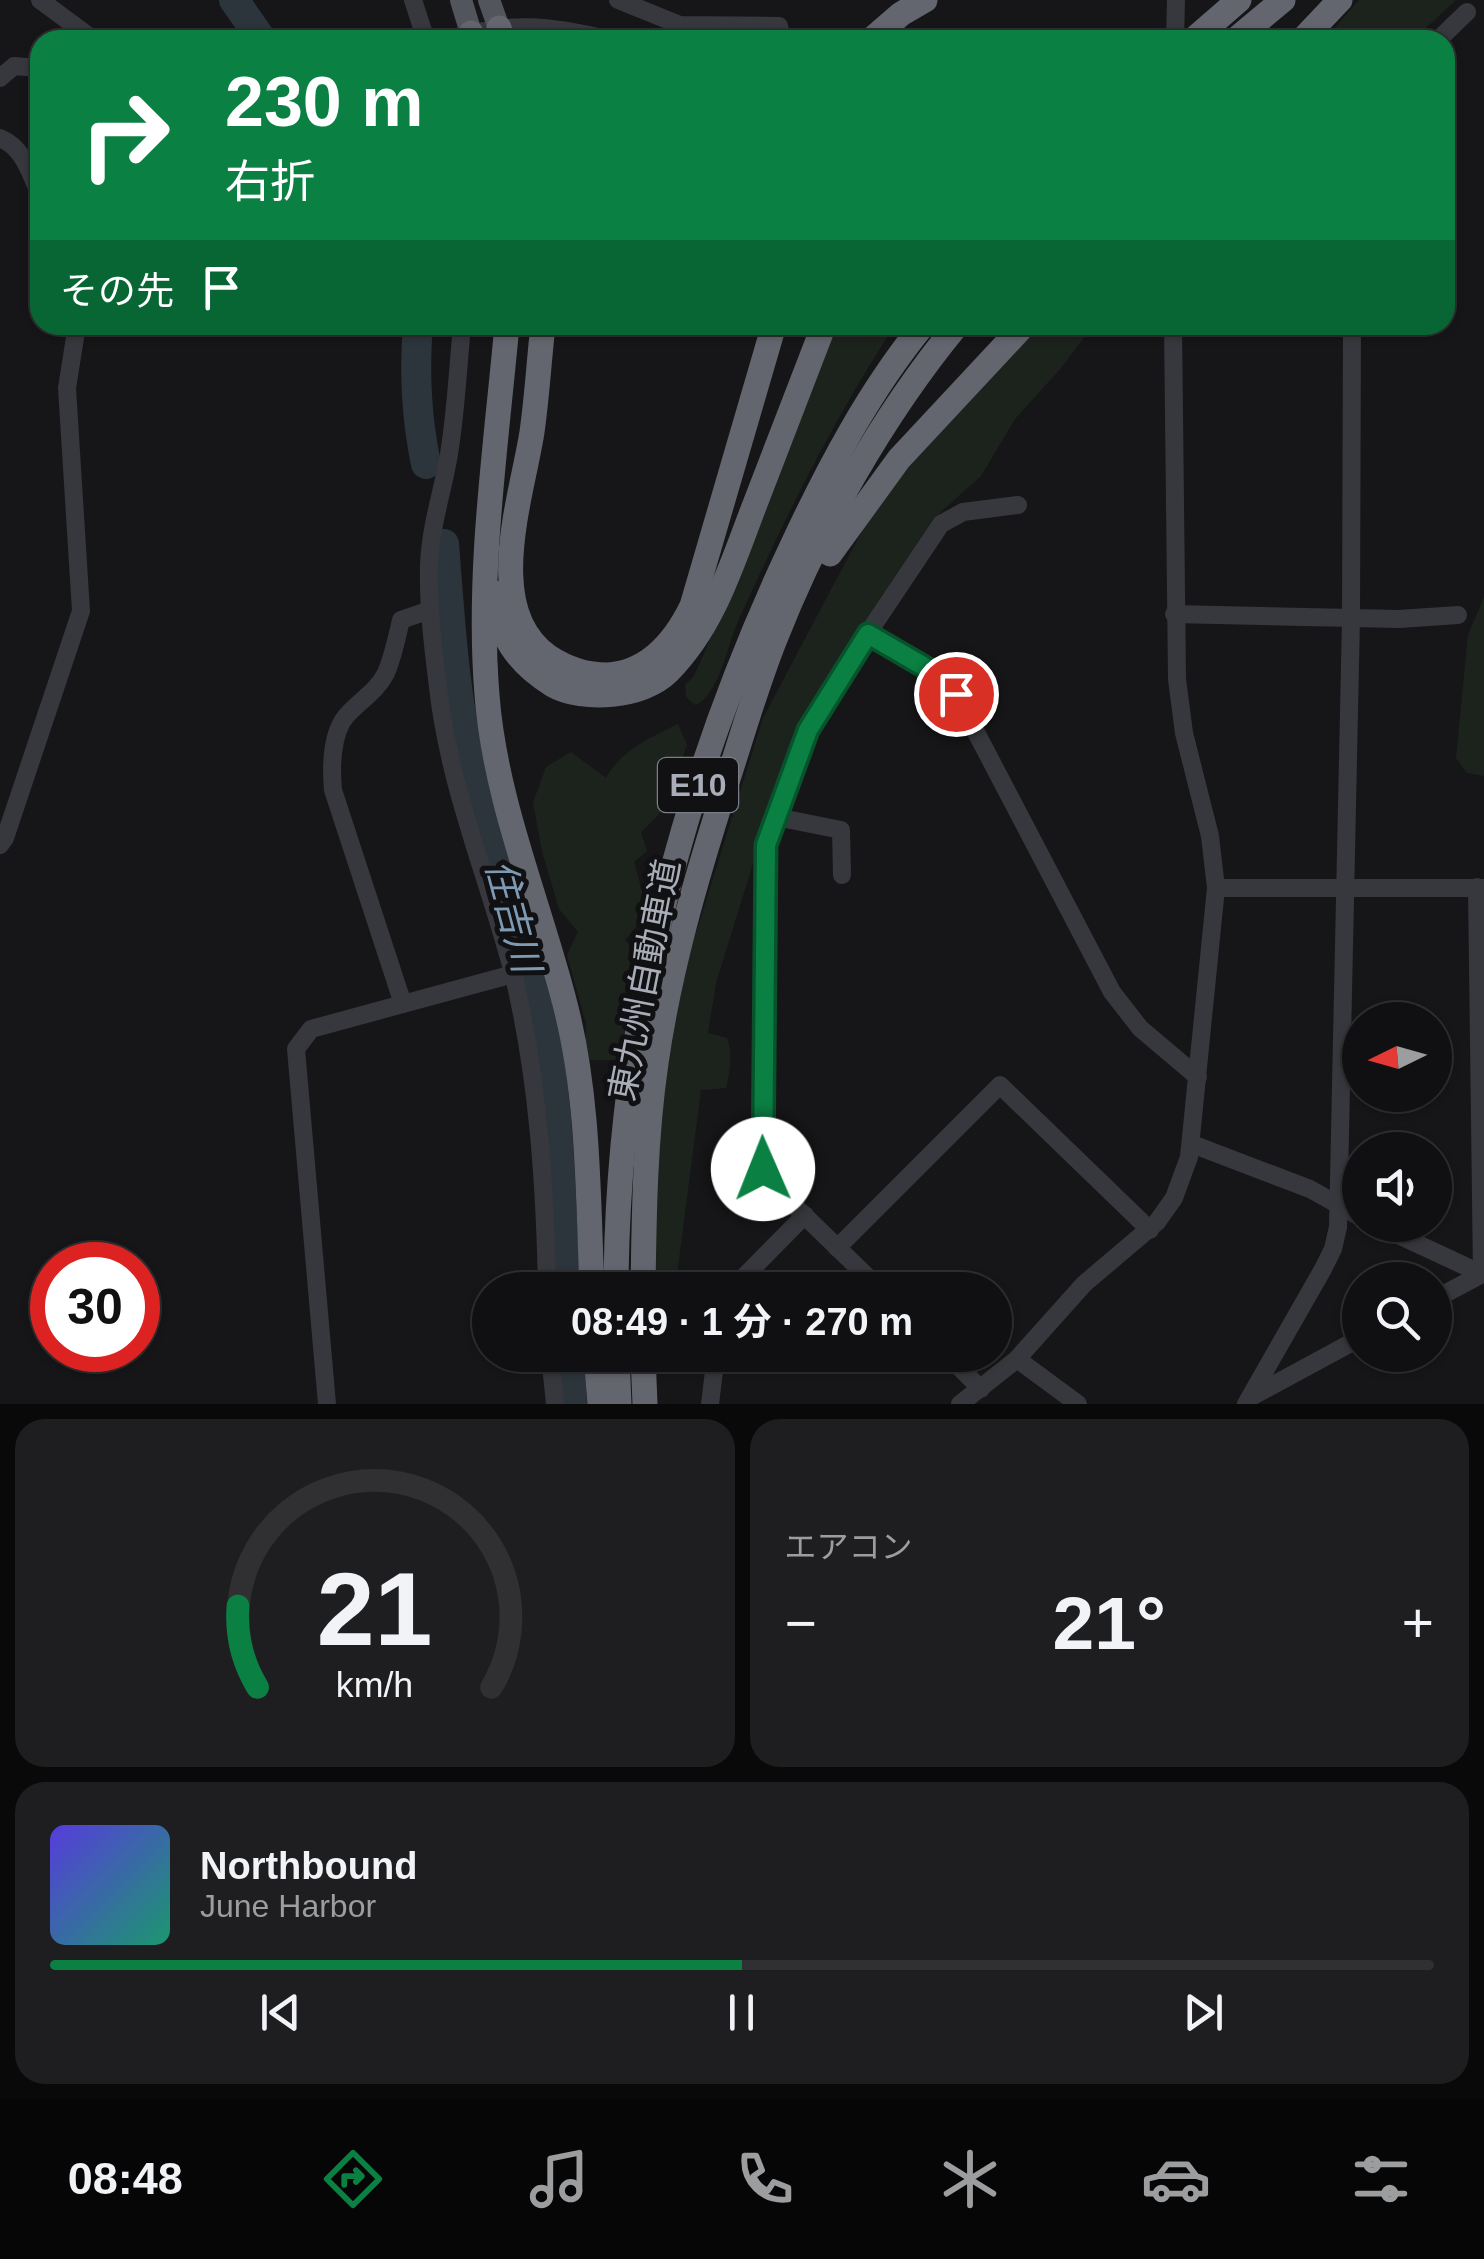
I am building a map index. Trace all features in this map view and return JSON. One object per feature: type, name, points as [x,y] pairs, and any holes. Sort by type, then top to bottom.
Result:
[{"type":"highway","points":[[883,30],[924,0]]},
{"type":"highway","points":[[1204,30],[1239,0]]},
{"type":"highway","points":[[1248,30],[1284,0]]},
{"type":"highway","points":[[1312,30],[1340,0]]},
{"type":"highway","points":[[506,335],[490,503],[484,625],[487,699],[501,782],[566,1007],[579,1081],[591,1272]]},
{"type":"highway","points":[[542,335],[532,430],[511,548],[514,599],[525,630],[544,654],[570,668],[608,675],[633,670],[655,657],[676,636],[692,606],[771,335]]},
{"type":"highway","points":[[490,503],[497,617],[511,648],[530,671],[562,690],[592,696],[624,693],[664,676],[703,629],[724,585],[820,335]]},
{"type":"highway","name":"東九州自動車道","points":[[616,1272],[616,1204],[633,1054],[652,944],[705,762],[747,644],[806,515],[859,418],[916,335]]},
{"type":"highway","name":"東九州自動車道","points":[[643,1272],[656,1063],[701,863],[775,638],[852,480],[949,335]]},
{"type":"highway","points":[[775,638],[822,565],[900,459],[1015,335]]},
{"type":"highway","points":[[597,1372],[600,1404]]},
{"type":"highway","points":[[617,1372],[618,1404]]},
{"type":"highway","points":[[644,1372],[645,1404]]},
{"type":"main road","points":[[461,0],[463,30]]},
{"type":"main road","points":[[490,0],[500,30]]},
{"type":"street","points":[[40,0],[80,30]]},
{"type":"street","points":[[413,0],[423,30]]},
{"type":"street","points":[[618,0],[680,25],[779,26],[780,30]]},
{"type":"street","points":[[1176,0],[1176,30]]},
{"type":"street","points":[[1448,30],[1467,12]]},
{"type":"street","points":[[540,30],[568,30]]},
{"type":"street","points":[[0,78],[14,66],[30,67]]},
{"type":"street","points":[[0,138],[23,156],[30,172]]},
{"type":"street","points":[[0,845],[81,610],[67,388],[75,335]]},
{"type":"street","points":[[461,335],[449,455],[431,543],[430,610],[438,691],[460,802],[513,974],[536,1110],[547,1272]]},
{"type":"street","points":[[960,1404],[1018,1359],[1084,1284],[1150,1230],[1174,1198],[1192,1144],[1216,888],[1210,836],[1180,715],[1174,614],[1173,335]]},
{"type":"street","points":[[1251,1401],[1333,1249],[1339,1206],[1351,618],[1352,335]]},
{"type":"street","points":[[863,1272],[767,1178],[762,1159],[765,858],[808,730],[940,524],[964,512],[1018,505]]},
{"type":"street","points":[[403,1004],[333,790],[332,770],[340,725],[346,715],[370,696],[386,673],[402,620],[430,610]]},
{"type":"street","points":[[1174,614],[1399,620],[1458,615]]},
{"type":"street","points":[[868,634],[935,673],[956,694],[1112,992],[1140,1028],[1198,1077]]},
{"type":"street","points":[[776,817],[841,830],[842,875]]},
{"type":"street","points":[[1216,888],[1481,888],[1482,1274]]},
{"type":"street","points":[[327,1404],[296,1049],[311,1029],[513,974]]},
{"type":"street","points":[[838,1248],[1000,1086],[1150,1230]]},
{"type":"street","points":[[1192,1144],[1297,1183],[1342,1208]]},
{"type":"street","points":[[749,1272],[804,1215]]},
{"type":"street","points":[[1413,1242],[1482,1274]]},
{"type":"street","points":[[1452,1290],[1482,1274]]},
{"type":"street","points":[[1251,1401],[1342,1348]]},
{"type":"street","points":[[1018,1359],[1078,1404]]},
{"type":"street","points":[[551,1372],[554,1404]]},
{"type":"street","points":[[710,1404],[714,1372]]},
{"type":"street","points":[[965,1372],[981,1388]]},
{"type":"shaded area","points":[[1359,0],[1456,0],[1424,30],[1333,30]]},
{"type":"shaded area","points":[[834,335],[889,335],[792,506],[739,619],[717,680],[695,705],[686,697],[685,685],[694,676],[706,649],[818,364]]},
{"type":"shaded area","points":[[1027,335],[1086,335],[1015,419],[981,476],[933,519],[794,731],[716,983],[708,1033],[727,1038],[730,1069],[726,1088],[701,1090],[677,1272],[650,1272],[663,1072],[690,952],[763,718],[889,480],[918,445]]},
{"type":"shaded area","points":[[1484,597],[1484,776],[1467,773],[1456,758],[1468,635]]},
{"type":"shaded area","points":[[678,724],[687,745],[661,812],[641,832],[647,851],[634,862],[648,912],[625,940],[636,951],[624,1046],[619,1060],[585,1060],[586,1024],[567,955],[578,932],[559,909],[533,803],[546,767],[571,752],[606,778],[628,752]]},
{"type":"waterway","name":"住吉川","points":[[234,0],[255,30]]},
{"type":"waterway","name":"住吉川","points":[[417,335],[417,394],[426,464]]},
{"type":"waterway","name":"住吉川","points":[[444,544],[466,742],[530,966],[545,1033],[557,1129],[564,1272]]},
{"type":"waterway","name":"住吉川","points":[[570,1372],[572,1404]]},
{"type":"route","points":[[763,1169],[766,845],[808,730],[868,634],[935,673],[956,694]]}]
